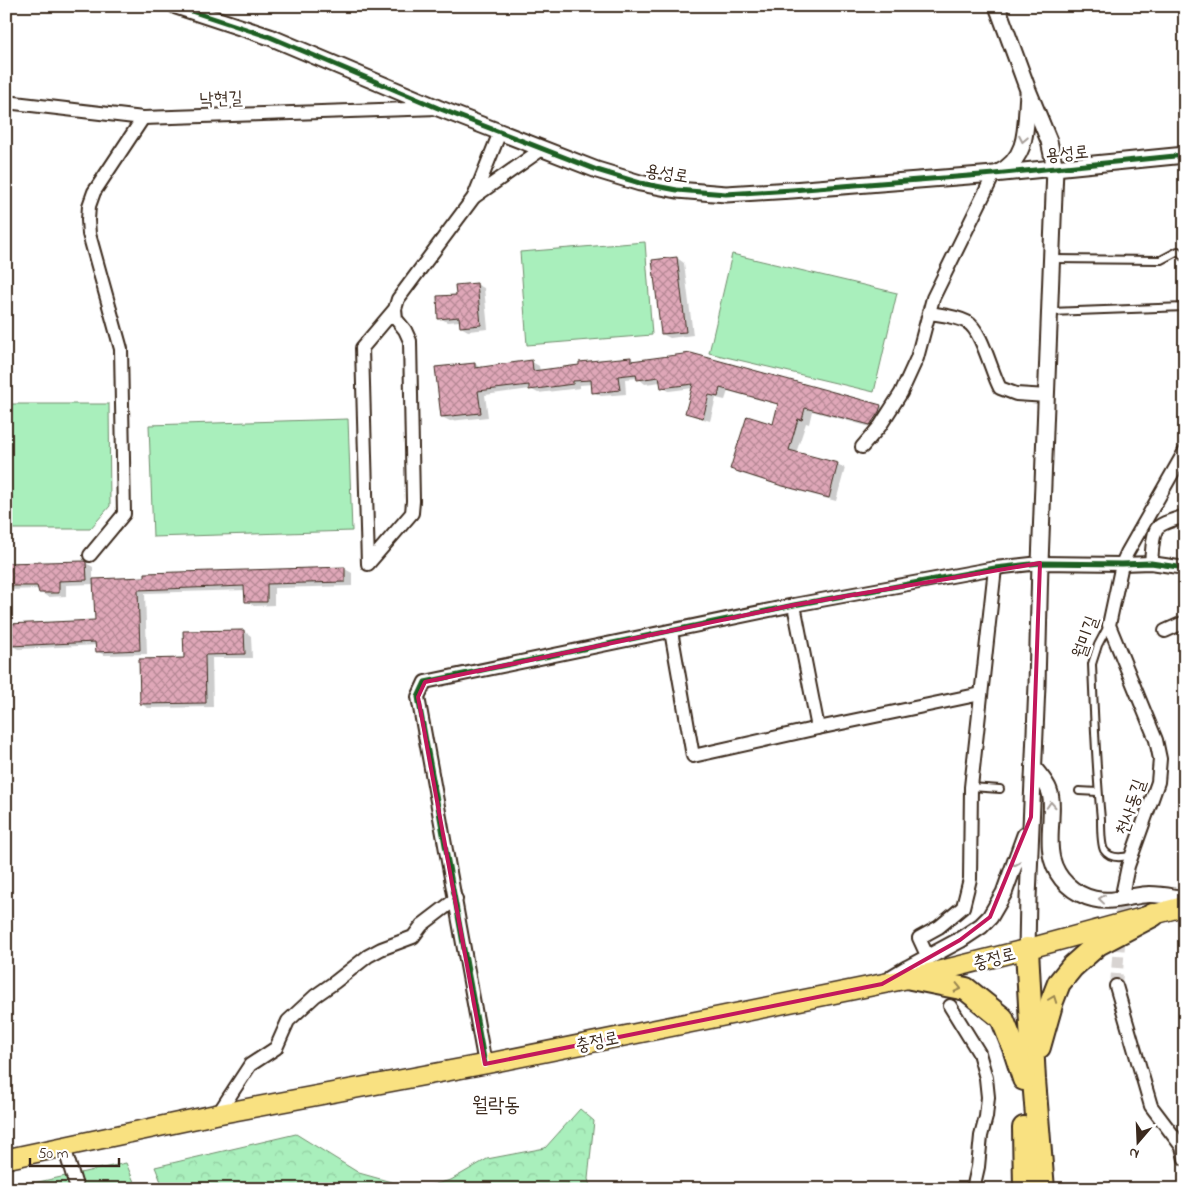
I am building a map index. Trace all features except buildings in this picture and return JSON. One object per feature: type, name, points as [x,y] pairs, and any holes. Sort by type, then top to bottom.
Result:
[{"type":"highway","points":[[1029,1080],[1052,1001],[1060,983],[1072,967],[1098,944],[1153,915]]},
{"type":"highway","points":[[1024,1189],[1029,1080],[1027,949]]},
{"type":"highway","points":[[911,978],[966,989],[1002,1018],[1029,1080],[1042,1189]]},
{"type":"main road","name":"충정로","points":[[6,1159],[218,1114],[484,1064],[911,978],[1185,906]]},
{"type":"street","name":"용성로","points":[[176,6],[270,38],[438,108],[597,170],[640,183],[677,190],[726,194],[792,190],[994,174],[1185,155]]},
{"type":"street","points":[[998,6],[1028,90],[1049,141],[1056,168],[1027,949]]},
{"type":"street","points":[[862,447],[880,426],[901,393],[917,358],[934,298],[994,174],[1007,168],[1019,153],[1024,141],[1028,90]]},
{"type":"street","name":"낙현길","points":[[6,102],[143,118],[438,108]]},
{"type":"street","points":[[90,555],[124,514],[121,349],[90,234],[89,206],[94,192],[143,118]]},
{"type":"street","points":[[395,309],[396,319],[405,330],[410,341],[412,513],[368,564],[362,348],[395,309],[398,300],[474,197],[500,132]]},
{"type":"street","points":[[474,197],[542,149]]},
{"type":"street","points":[[929,312],[969,322],[981,339],[1000,388],[1016,394],[1047,396]]},
{"type":"street","name":"월미길","points":[[1109,624],[1122,564],[1185,451]]},
{"type":"street","points":[[1151,563],[1156,529],[1161,525],[1185,516]]},
{"type":"street","points":[[484,1064],[456,899],[418,697],[425,682],[794,605],[995,568],[1040,563],[1151,563],[1185,568]]},
{"type":"street","points":[[925,951],[919,938],[939,927],[963,908],[970,879],[971,787],[995,568]]},
{"type":"street","points":[[794,605],[818,728]]},
{"type":"street","points":[[1165,631],[1185,622]]},
{"type":"street","name":"천사동길","points":[[1109,624],[1156,740],[1160,759],[1158,782],[1128,866],[1123,890]]},
{"type":"street","points":[[671,631],[693,756],[981,694]]},
{"type":"street","points":[[1034,768],[1049,790],[1051,804],[1051,858],[1060,878],[1073,890],[1092,898],[1103,900],[1144,895],[1185,899]]},
{"type":"street","points":[[882,984],[960,940],[981,926],[990,917],[1004,893],[1032,817]]},
{"type":"street","points":[[218,1114],[250,1065],[276,1048],[288,1021],[301,1008],[368,956],[413,937],[422,925],[456,899]]},
{"type":"street","points":[[1116,986],[1151,1106],[1182,1147],[1185,1159]]},
{"type":"street","points":[[950,1006],[978,1052],[986,1078],[988,1097],[986,1117],[981,1136],[978,1167],[973,1189]]},
{"type":"street","points":[[64,1147],[78,1189]]},
{"type":"lane","points":[[1052,259],[1161,260],[1178,251],[1185,258]]},
{"type":"lane","points":[[1050,312],[1185,307]]},
{"type":"lane","name":"월미길","points":[[1109,624],[1098,645],[1092,664],[1098,792],[1103,849],[1110,856],[1114,857],[1132,856]]},
{"type":"lane","points":[[971,787],[1000,789]]},
{"type":"lane","points":[[1079,791],[1098,792]]},
{"type":"highlighted area","points":[[1040,563],[1031,817],[990,917],[960,940],[882,984],[485,1064],[418,697],[425,682],[794,605]]},
{"type":"green space","points":[[645,242],[652,335],[527,345],[520,252]]},
{"type":"green space","points":[[732,254],[897,293],[874,392],[709,353]]},
{"type":"green space","points":[[6,404],[109,404],[110,506],[90,529],[6,529]]},
{"type":"green space","points":[[348,419],[352,531],[153,537],[149,425]]},
{"type":"green space","points":[[580,1109],[594,1121],[588,1179],[591,1189],[417,1189],[451,1180],[487,1159],[545,1148]]},
{"type":"green space","points":[[296,1134],[359,1173],[416,1189],[164,1189],[155,1167]]},
{"type":"green space","points":[[126,1163],[137,1189],[6,1189]]},
{"type":"tunnel","points":[[1116,986],[1123,890]]},
{"type":"cycle path","points":[[176,6],[270,37],[438,108],[597,170],[640,183],[677,190],[726,194],[792,190],[994,174],[1185,155]]},
{"type":"cycle path","points":[[485,1064],[418,697],[425,682],[794,605],[995,568],[1040,563],[1151,563],[1185,568]]},
{"type":"district","name":"월락동","points":[[496,1104]]}]
